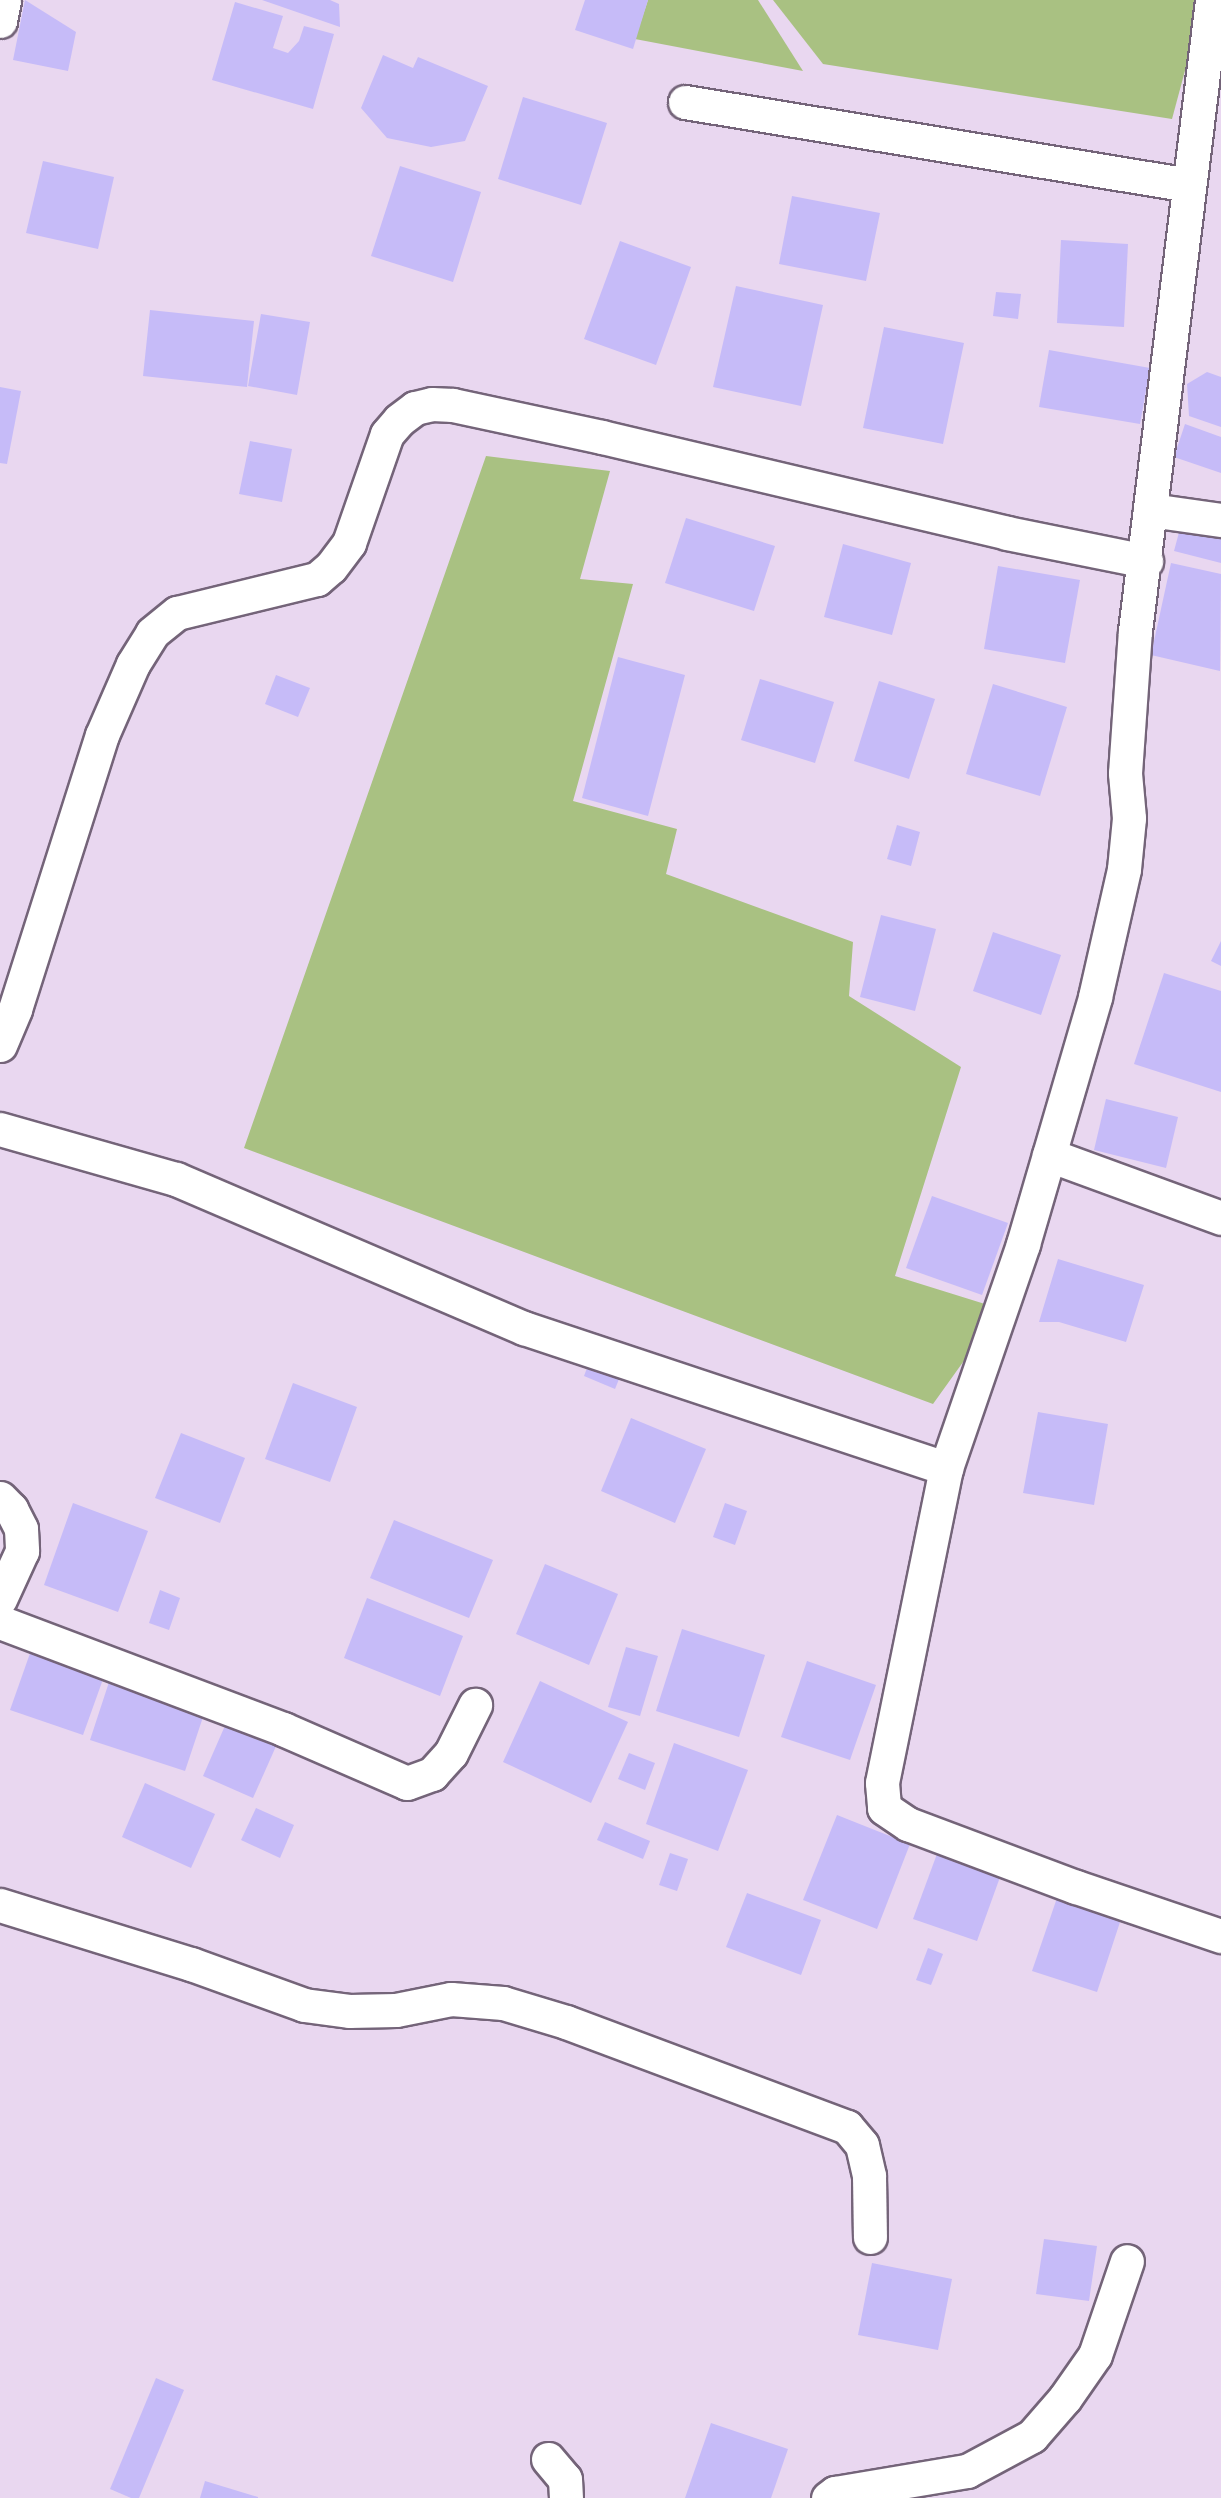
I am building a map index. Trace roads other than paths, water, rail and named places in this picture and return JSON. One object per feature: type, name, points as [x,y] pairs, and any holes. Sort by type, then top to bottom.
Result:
[{"type":"street","points":[[0,21],[4,0]]},
{"type":"street","points":[[1212,0],[1150,509],[1146,561],[1135,631],[1125,773],[1129,818],[1124,869],[1095,997],[1023,1244],[946,1468],[884,1771],[881,1801],[884,1808],[908,1824],[1221,1936]]},
{"type":"street","points":[[685,102],[1189,185]]},
{"type":"street","points":[[0,1045],[15,1009],[103,735],[133,664],[152,633],[177,613],[317,579],[331,567],[349,543],[387,434],[415,408],[432,404],[467,408],[602,437],[1007,533],[1146,561]]},
{"type":"street","points":[[1150,509],[1221,520]]},
{"type":"street","points":[[0,1129],[176,1180],[524,1328],[946,1468]]},
{"type":"street","points":[[1049,1155],[1221,1218]]},
{"type":"street","points":[[0,1498],[11,1509],[21,1529],[22,1551],[0,1599]]},
{"type":"street","points":[[0,1622],[283,1729],[407,1783],[432,1774],[451,1753],[475,1705]]},
{"type":"street","points":[[0,1905],[191,1964],[304,2005],[349,2011],[396,2010],[451,1999],[503,2003],[566,2022],[847,2127],[862,2145],[865,2155],[869,2176],[870,2237]]},
{"type":"street","points":[[828,2498],[835,2493],[967,2471],[1032,2436],[1065,2398],[1095,2355],[1127,2261]]},
{"type":"street","points":[[548,2459],[565,2479],[566,2498]]}]
